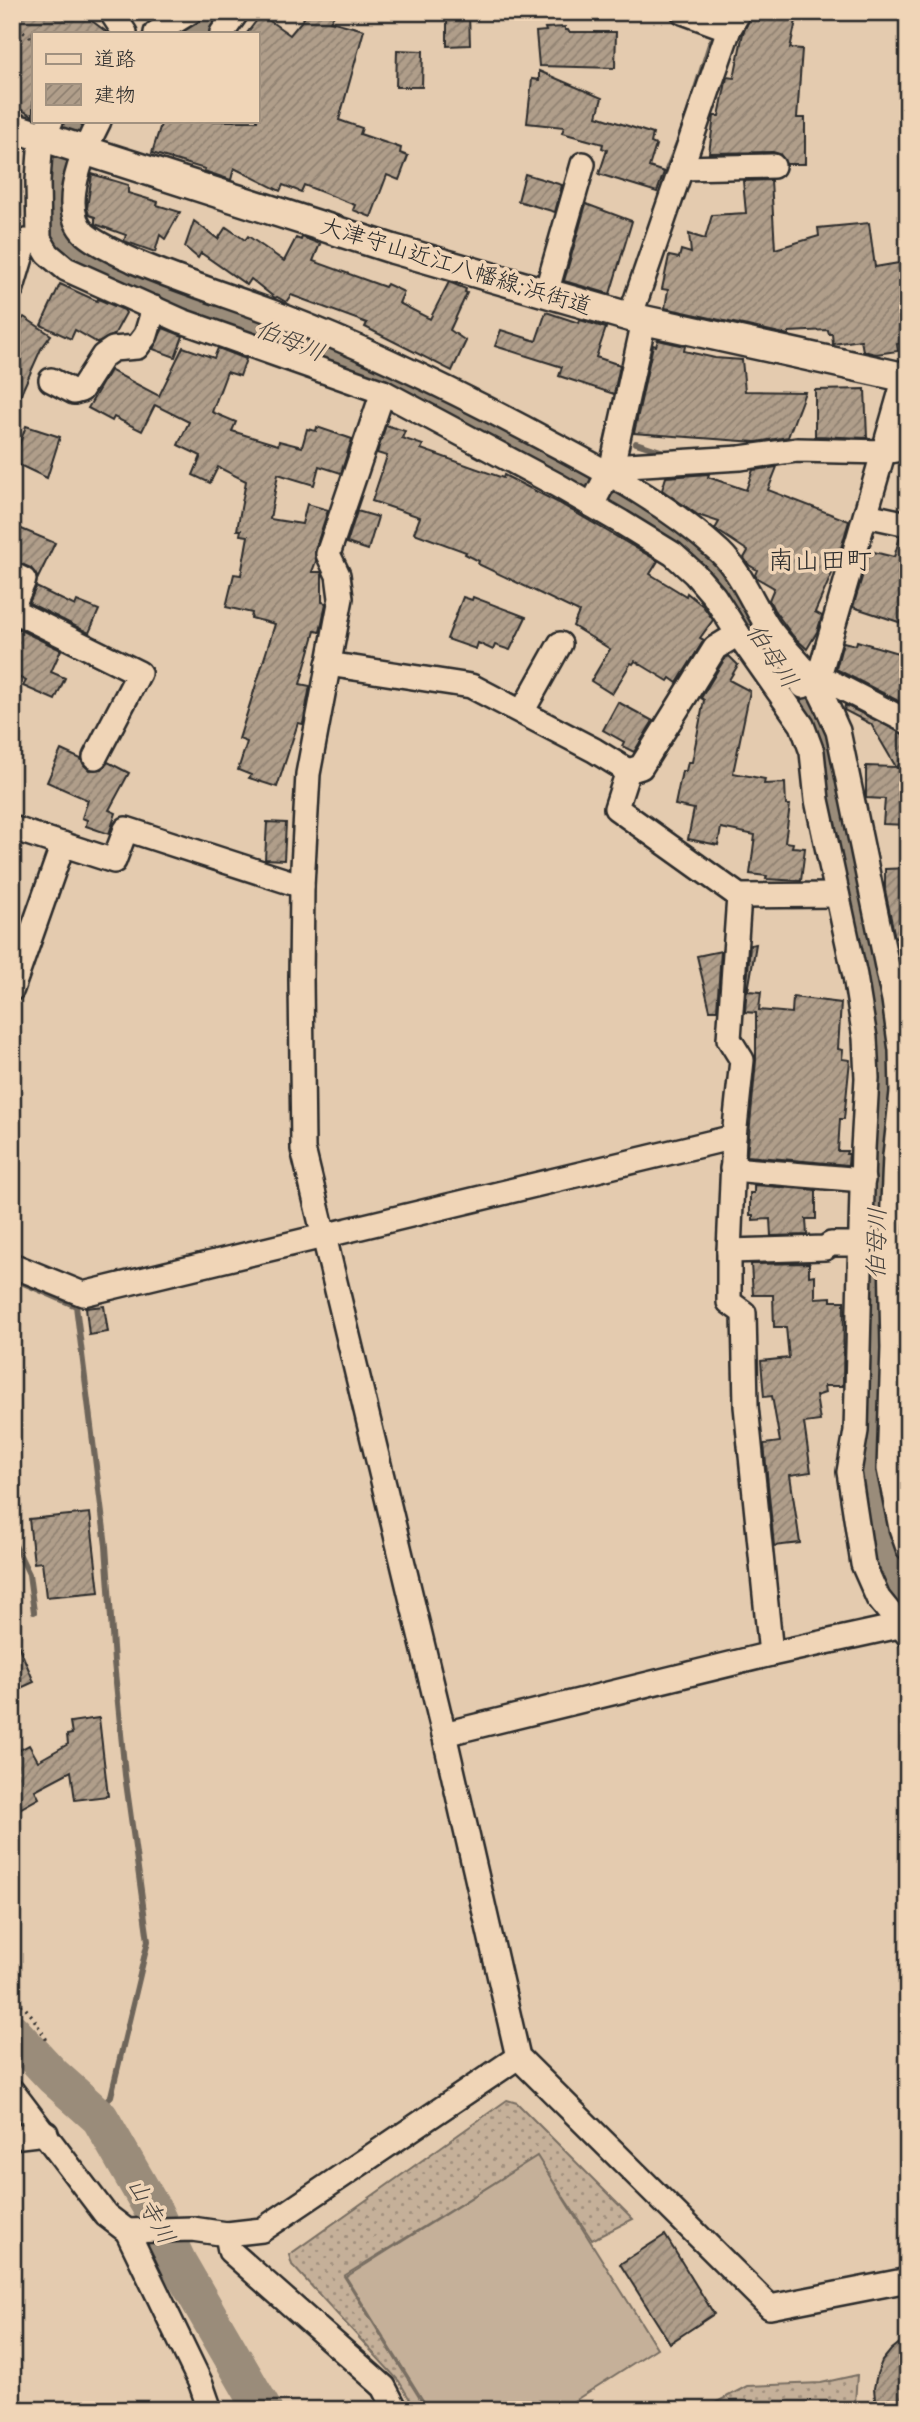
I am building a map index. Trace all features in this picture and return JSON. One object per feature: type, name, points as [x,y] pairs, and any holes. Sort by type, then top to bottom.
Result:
[{"type":"main road","name":"大津守山近江八幡線;浜街道","points":[[12,127],[46,129],[84,151],[393,249],[637,319],[906,377]]},
{"type":"street","points":[[111,12],[123,32]]},
{"type":"street","points":[[158,32],[190,12]]},
{"type":"street","points":[[223,32],[237,12]]},
{"type":"street","points":[[592,505],[611,470],[637,319],[681,168],[734,21],[683,12]]},
{"type":"street","points":[[98,122],[84,151],[76,179],[75,216],[78,225],[94,239],[117,253],[152,268],[403,365],[611,470],[657,502],[722,554],[769,629],[816,678],[908,722]]},
{"type":"street","points":[[12,288],[38,181],[46,129]]},
{"type":"street","points":[[546,293],[583,164]]},
{"type":"street","points":[[681,168],[772,166]]},
{"type":"street","points":[[25,239],[66,269],[154,308],[233,340],[383,392],[592,505],[681,561],[713,596],[785,698],[802,725],[812,752],[817,800],[855,976],[865,1038],[867,1078],[856,1431],[849,1472],[863,1564],[878,1598],[906,1628]]},
{"type":"street","points":[[51,380],[74,392],[81,390],[103,356],[113,349],[137,347],[146,335],[154,308]]},
{"type":"street","points":[[906,377],[816,678],[838,731],[905,1050],[901,1157],[891,1252],[900,1310],[893,1348],[889,1469],[901,1528],[908,1548]]},
{"type":"street","points":[[383,392],[328,554],[338,575],[341,598],[308,774],[302,886],[303,1150],[444,1734],[518,2057],[770,2307],[908,2280]]},
{"type":"street","points":[[611,470],[797,450],[884,453],[908,448]]},
{"type":"street","points":[[866,515],[908,524]]},
{"type":"street","points":[[12,574],[24,579],[12,609],[139,673],[95,757]]},
{"type":"street","points":[[328,664],[471,686],[594,750],[628,771],[641,767],[715,648],[738,634]]},
{"type":"street","points":[[522,712],[560,643]]},
{"type":"street","points":[[785,698],[816,678]]},
{"type":"street","points":[[628,771],[616,808],[739,896],[837,895]]},
{"type":"street","points":[[12,828],[114,861],[126,829],[302,886]]},
{"type":"street","points":[[12,989],[63,844]]},
{"type":"street","points":[[739,896],[729,1039],[742,1060],[732,1170],[729,1302],[744,1313],[746,1406],[771,1654]]},
{"type":"street","points":[[12,1265],[83,1294],[734,1137]]},
{"type":"street","points":[[732,1170],[863,1180]]},
{"type":"street","points":[[729,1251],[861,1244]]},
{"type":"street","points":[[859,1310],[900,1310]]},
{"type":"street","points":[[444,1734],[771,1654],[906,1628]]},
{"type":"street","points":[[12,2091],[106,2215],[134,2231],[192,2229],[227,2234],[262,2230],[518,2057]]},
{"type":"street","points":[[12,2137],[46,2133]]},
{"type":"street","points":[[134,2231],[210,2410]]},
{"type":"street","points":[[227,2234],[230,2251],[384,2387],[396,2410]]},
{"type":"path","points":[[12,24],[32,38]]},
{"type":"path","points":[[12,1993],[32,2016],[48,2042]]},
{"type":"shaded area","points":[[507,2100],[517,2103],[633,2219],[592,2240],[537,2157],[344,2276],[427,2410],[416,2410],[399,2381],[292,2265],[289,2255]]},
{"type":"shaded area","points":[[537,2156],[657,2348],[560,2410],[429,2410],[346,2277]]},
{"type":"shaded area","points":[[857,2375],[856,2410],[702,2410],[747,2386],[821,2383]]},
{"type":"building","points":[[12,12],[80,12],[107,32],[32,32],[32,115],[12,105]]},
{"type":"building","points":[[257,12],[290,35],[309,12],[337,12],[330,21],[364,30],[339,120],[362,128],[360,134],[401,148],[400,153],[408,156],[399,180],[387,175],[371,217],[353,210],[355,205],[304,185],[301,192],[283,185],[280,191],[234,168],[231,180],[152,153],[162,122],[259,122],[259,32],[248,32],[257,20]]},
{"type":"building","points":[[753,12],[798,12],[790,48],[802,49],[797,118],[805,118],[805,164],[786,164],[780,154],[773,152],[709,153],[714,116],[719,116],[727,77],[734,78],[743,33]]},
{"type":"building","points":[[469,14],[470,45],[447,46],[449,15]]},
{"type":"building","points":[[565,27],[569,32],[616,32],[615,68],[539,66],[536,32],[546,31],[545,28]]},
{"type":"building","points":[[397,50],[423,51],[422,87],[396,87]]},
{"type":"building","points":[[539,71],[602,98],[597,116],[653,134],[651,143],[656,145],[649,167],[664,172],[657,192],[599,174],[607,150],[602,148],[603,144],[562,133],[564,127],[527,123],[532,79],[539,80]]},
{"type":"building","points":[[92,174],[128,185],[128,193],[180,212],[165,239],[160,235],[155,252],[124,241],[126,235],[95,224],[95,217],[89,215],[87,208]]},
{"type":"building","points":[[525,174],[562,185],[555,212],[518,201]]},
{"type":"building","points":[[771,180],[775,249],[819,236],[818,228],[869,223],[875,267],[905,262],[908,282],[908,342],[897,344],[898,351],[876,354],[863,351],[861,340],[833,344],[832,334],[829,334],[828,330],[789,332],[789,335],[665,308],[668,290],[662,289],[669,256],[679,258],[681,250],[691,253],[689,234],[705,239],[712,215],[746,213],[743,181]]},
{"type":"building","points":[[586,204],[632,221],[610,294],[564,281]]},
{"type":"building","points":[[194,221],[218,239],[226,227],[245,240],[248,236],[284,261],[296,238],[301,240],[302,237],[320,244],[313,261],[404,292],[399,303],[430,319],[449,282],[466,289],[467,293],[450,330],[466,341],[452,371],[365,327],[367,323],[291,295],[286,302],[275,298],[251,279],[247,285],[201,253],[198,258],[185,247]]},
{"type":"building","points":[[60,284],[124,310],[126,313],[114,335],[98,343],[75,330],[71,339],[41,325]]},
{"type":"building","points":[[546,312],[579,323],[580,320],[606,328],[596,357],[620,365],[614,394],[559,376],[562,367],[495,346],[501,330],[536,341]]},
{"type":"building","points":[[24,317],[51,335],[41,349],[12,414],[12,334]]},
{"type":"building","points":[[163,328],[183,336],[175,357],[153,349]]},
{"type":"building","points":[[658,340],[685,346],[684,351],[715,358],[742,360],[745,391],[805,392],[788,437],[756,442],[634,433],[653,345],[656,346]]},
{"type":"building","points":[[183,347],[214,358],[218,348],[246,359],[240,376],[227,372],[212,412],[236,422],[232,431],[278,445],[279,441],[302,447],[307,429],[316,431],[317,427],[352,439],[341,473],[319,466],[314,485],[278,474],[270,519],[302,524],[307,504],[328,510],[315,550],[316,561],[312,572],[321,572],[322,602],[326,603],[320,632],[315,631],[300,684],[310,686],[303,724],[298,723],[277,787],[249,778],[251,775],[238,770],[247,742],[239,739],[275,624],[251,618],[252,613],[226,607],[234,574],[241,575],[248,536],[240,535],[241,530],[237,530],[246,481],[218,467],[210,483],[193,475],[201,456],[178,445],[189,422],[155,405],[142,431],[114,417],[112,421],[88,408],[110,370],[159,396]]},
{"type":"building","points":[[865,389],[867,438],[815,436],[815,390]]},
{"type":"building","points":[[386,425],[405,431],[402,438],[423,445],[421,449],[503,478],[504,475],[559,503],[658,561],[650,574],[686,596],[687,593],[703,606],[713,620],[700,638],[704,640],[677,683],[670,678],[668,681],[635,661],[631,663],[612,694],[591,681],[610,649],[573,626],[579,612],[478,564],[479,561],[465,554],[466,552],[414,533],[420,517],[372,501],[387,456],[377,453]]},
{"type":"building","points":[[26,426],[60,437],[47,478],[13,462]]},
{"type":"building","points":[[777,467],[768,490],[849,521],[837,562],[815,612],[822,616],[817,632],[807,649],[793,636],[774,610],[769,600],[774,588],[757,578],[757,570],[744,558],[748,551],[715,529],[719,522],[698,515],[662,490],[666,477],[709,474],[708,477],[746,490],[753,470]]},
{"type":"building","points":[[357,511],[378,517],[368,550],[347,543]]},
{"type":"building","points":[[12,525],[55,543],[38,578],[31,568],[12,560]]},
{"type":"building","points":[[900,537],[908,538],[908,625],[853,607],[870,551],[894,557]]},
{"type":"building","points":[[36,587],[75,606],[77,601],[99,610],[89,633],[29,603]]},
{"type":"building","points":[[463,597],[472,600],[473,597],[526,617],[510,650],[495,645],[493,650],[478,643],[476,649],[447,639]]},
{"type":"building","points":[[12,626],[61,650],[51,672],[65,678],[55,700],[23,686],[26,681],[12,674]]},
{"type":"building","points":[[857,641],[908,656],[908,706],[836,669],[843,642],[856,645]]},
{"type":"building","points":[[729,656],[738,665],[729,680],[750,691],[733,773],[765,779],[764,784],[785,783],[786,805],[790,805],[785,842],[793,843],[792,847],[805,848],[801,881],[766,879],[767,876],[750,874],[755,835],[721,828],[718,845],[688,839],[694,809],[675,805],[682,771],[686,771],[688,762],[692,762],[704,700],[701,698],[725,658]]},
{"type":"building","points":[[618,702],[653,721],[634,752],[622,746],[624,742],[603,730]]},
{"type":"building","points":[[845,705],[908,736],[908,747],[897,768],[908,768],[908,825],[883,824],[885,799],[866,798],[866,766],[896,767],[871,724],[844,710]]},
{"type":"building","points":[[61,750],[81,759],[89,770],[102,769],[108,762],[129,773],[109,810],[116,813],[109,834],[86,826],[87,820],[82,818],[88,800],[47,782]]},
{"type":"building","points":[[267,822],[286,823],[284,860],[265,859]]},
{"type":"building","points":[[908,868],[908,938],[895,938],[885,890],[885,869]]},
{"type":"building","points":[[756,944],[748,991],[761,992],[759,1010],[792,1013],[793,997],[841,1003],[838,1049],[843,1050],[842,1059],[850,1060],[844,1119],[840,1119],[838,1151],[847,1151],[848,1165],[747,1156],[756,1061],[756,1013],[745,1012],[750,945]]},
{"type":"building","points":[[721,951],[717,1010],[710,1010],[697,956]]},
{"type":"building","points":[[754,1185],[816,1190],[816,1219],[806,1219],[807,1235],[771,1236],[770,1219],[753,1220],[753,1215],[750,1215],[750,1193],[754,1193]]},
{"type":"building","points":[[809,1263],[809,1276],[815,1275],[815,1298],[831,1297],[831,1301],[844,1301],[843,1386],[824,1386],[825,1393],[816,1396],[820,1421],[804,1423],[811,1472],[790,1475],[800,1543],[774,1546],[764,1444],[780,1442],[772,1396],[764,1397],[761,1361],[789,1358],[786,1327],[774,1327],[773,1295],[753,1295],[751,1264]]},
{"type":"building","points":[[104,1306],[108,1332],[89,1335],[86,1308]]},
{"type":"building","points":[[90,1513],[99,1592],[46,1597],[42,1562],[34,1563],[29,1519]]},
{"type":"building","points":[[12,1630],[34,1682],[12,1692]]},
{"type":"building","points":[[99,1718],[108,1796],[75,1800],[71,1771],[35,1790],[39,1798],[12,1813],[12,1754],[29,1745],[38,1761],[68,1744],[67,1735],[72,1734],[70,1722]]},
{"type":"building","points":[[665,2235],[714,2314],[670,2343],[620,2264]]},
{"type":"building","points":[[908,2336],[908,2410],[876,2410],[874,2388],[882,2361]]},
{"type":"waterway","name":"伯母川","points":[[189,32],[213,12]]},
{"type":"waterway","points":[[683,130],[711,41]]},
{"type":"waterway","name":"伯母川","points":[[71,122],[57,164],[53,212],[63,241],[78,253],[108,268],[245,321],[382,379],[645,515],[712,566],[822,729],[847,866],[883,1034],[884,1087],[871,1473],[877,1515],[887,1554],[908,1588]]},
{"type":"waterway","points":[[664,185],[678,143]]},
{"type":"waterway","points":[[636,443],[667,453]]},
{"type":"waterway","points":[[12,1278],[76,1306],[106,1546],[125,1775],[148,1941],[111,2096],[93,2113]]},
{"type":"waterway","points":[[12,1539],[29,1574],[34,1612]]},
{"type":"waterway","name":"山寺川","points":[[12,2032],[53,2076],[100,2118],[155,2214],[178,2263],[263,2410]]},
{"type":"district","name":"南山田町","points":[[820,561]]}]
